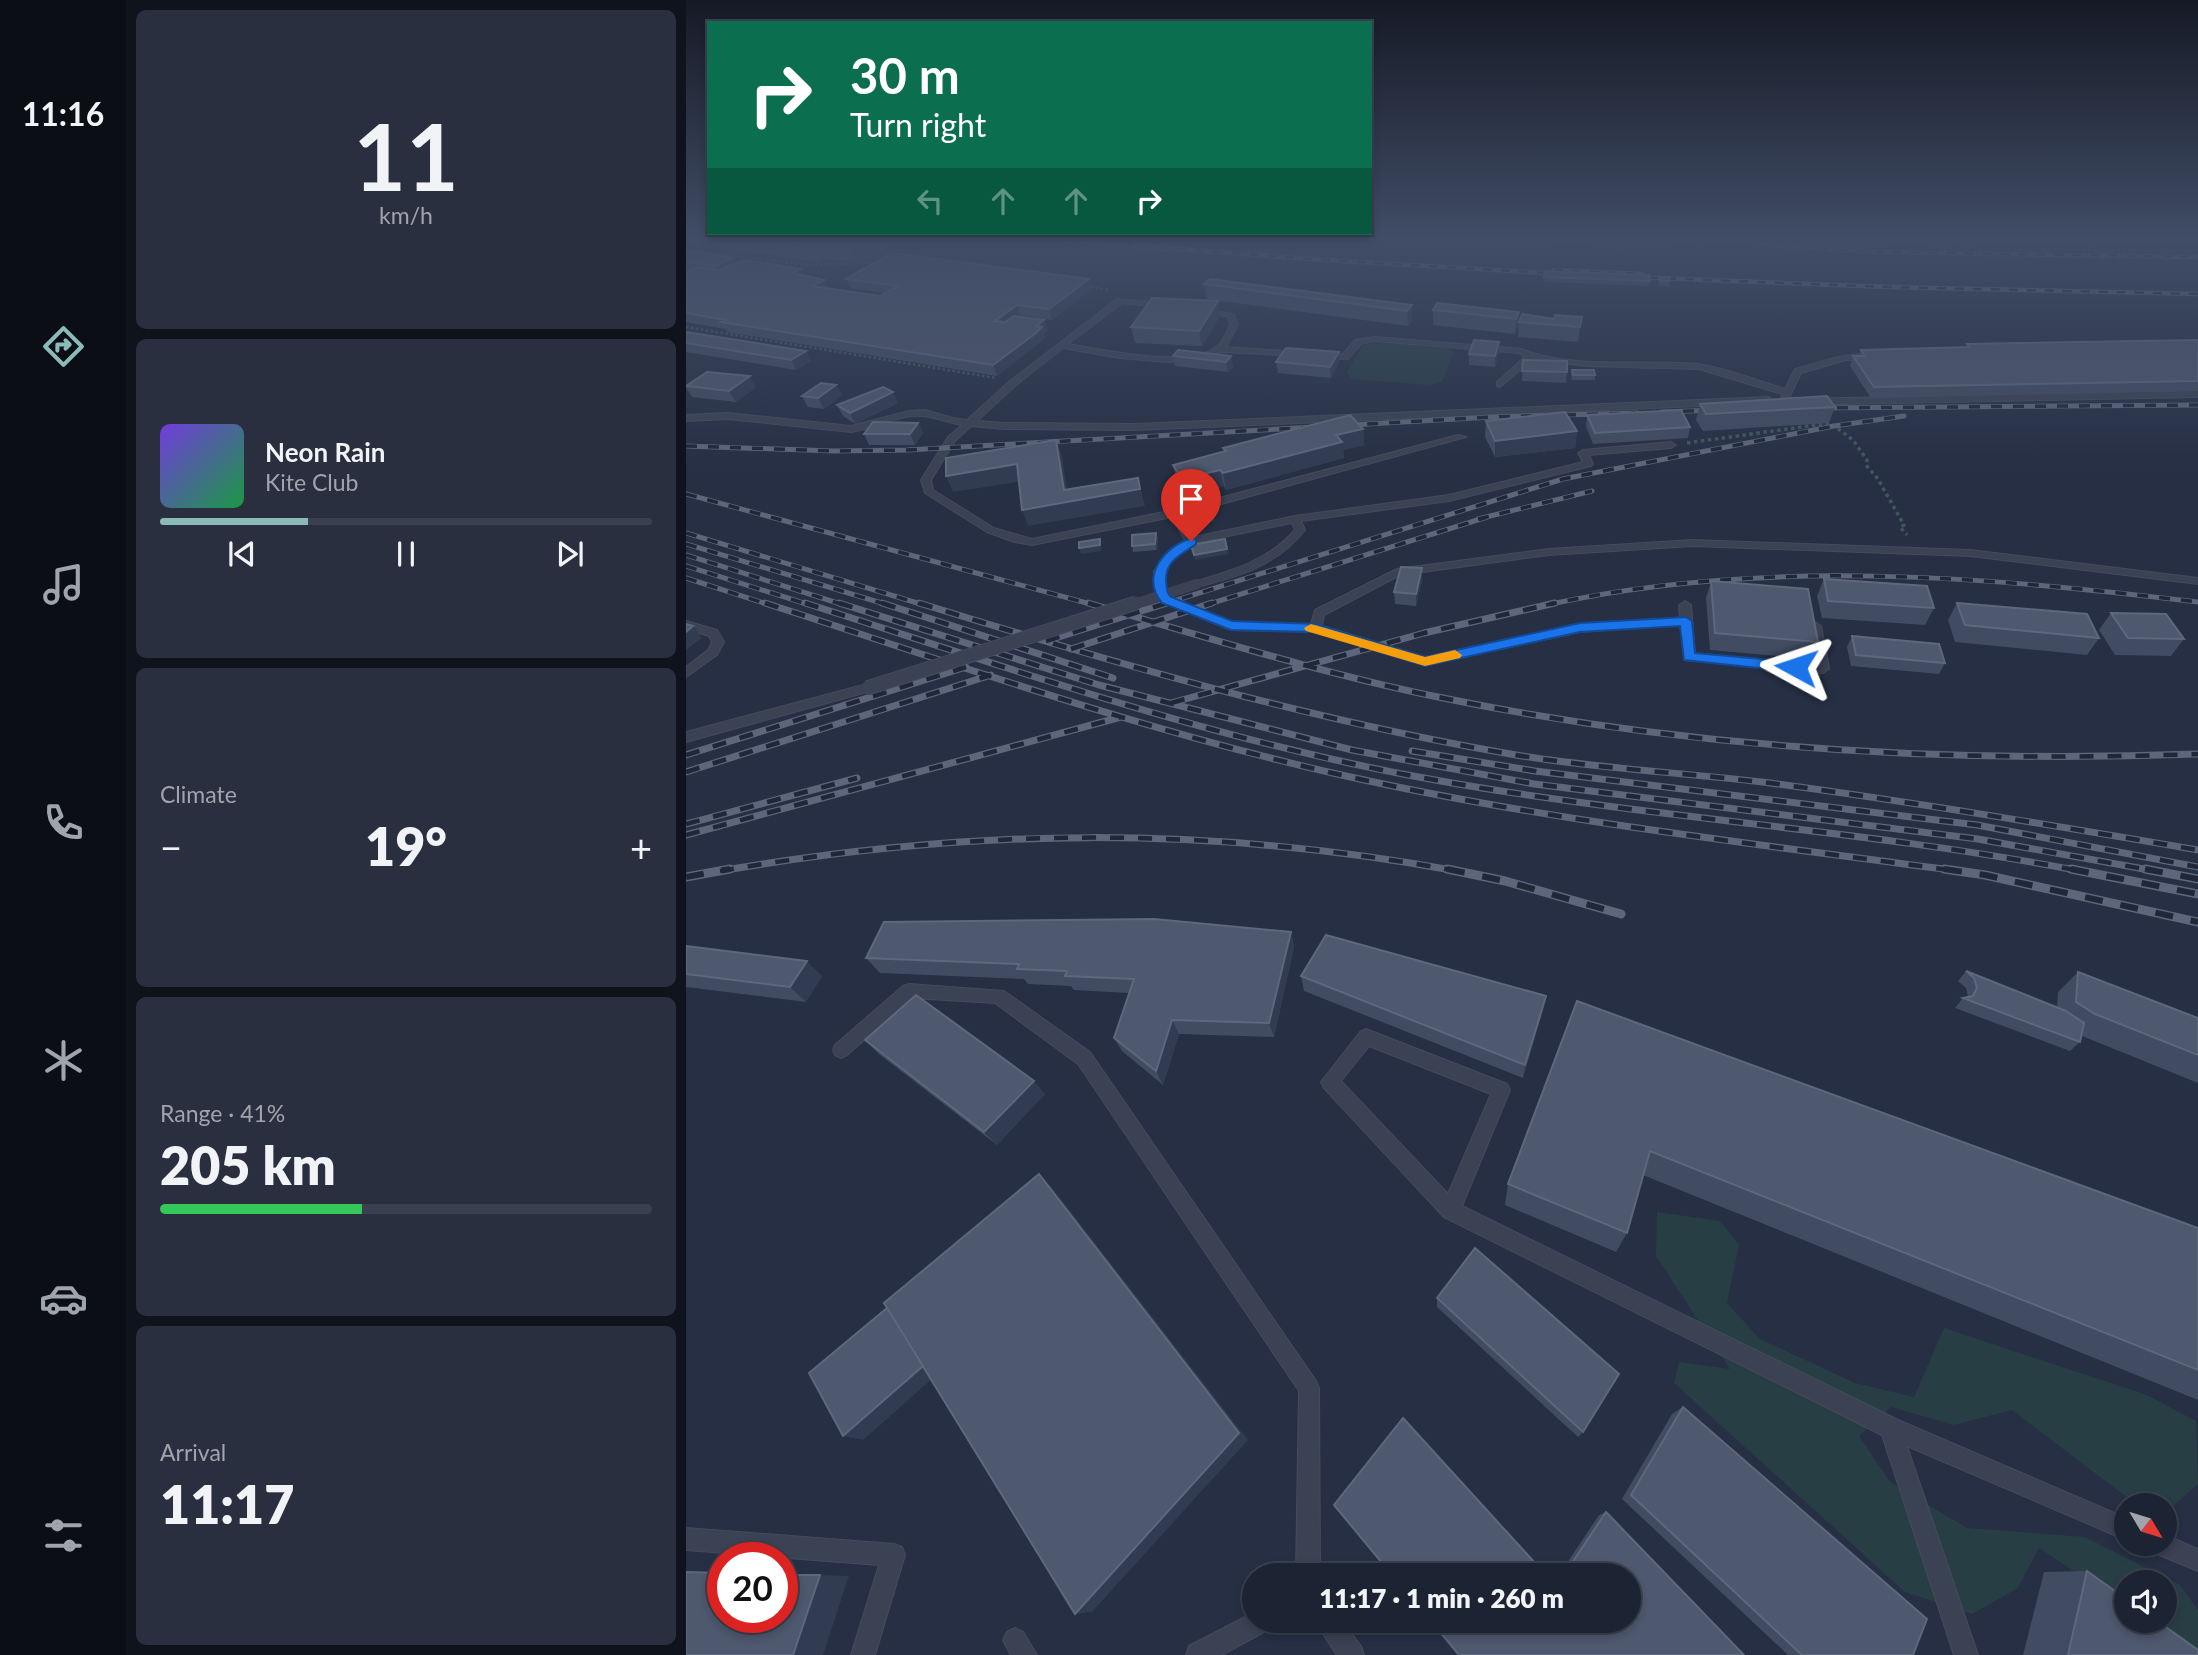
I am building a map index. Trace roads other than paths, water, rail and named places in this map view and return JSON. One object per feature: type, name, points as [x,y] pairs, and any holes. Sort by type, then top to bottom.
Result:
[{"type":"lane","points":[[1104,314],[1015,382],[943,448],[926,480],[928,491],[951,508],[1003,536],[1032,542],[1175,513],[1461,437]]},
{"type":"lane","points":[[1063,346],[1153,359],[1205,357],[1220,349],[1234,325],[1230,314]]},
{"type":"lane","points":[[1317,356],[1345,358],[1358,342],[1375,339],[1521,351],[1531,357],[1588,363],[1699,367],[1785,396],[1793,402],[2198,394]]},
{"type":"lane","points":[[1220,349],[1303,355]]},
{"type":"lane","points":[[1785,396],[1798,371],[1846,358],[1884,356]]},
{"type":"lane","points":[[1500,384],[1531,357]]},
{"type":"lane","points":[[686,418],[728,416],[851,429],[908,414],[925,413],[1004,426],[1228,425],[1785,396]]},
{"type":"lane","points":[[1671,445],[1583,453],[1588,464],[1449,498],[1296,519],[1191,541],[1175,551],[1159,571],[1161,593],[1166,600],[1231,626],[1316,628],[1425,661],[1580,628],[1686,621]]},
{"type":"lane","points":[[1175,513],[1191,541]]},
{"type":"lane","points":[[686,737],[867,688],[1270,560],[1293,540],[1300,530],[1296,519]]},
{"type":"lane","points":[[1316,628],[1319,613],[1397,572],[1549,552],[1693,542],[1970,553],[2198,581]]},
{"type":"lane","points":[[1685,605],[1689,657],[1822,669],[1812,609]]},
{"type":"lane","points":[[686,625],[713,633],[718,642],[713,652],[686,673]]},
{"type":"lane","points":[[841,1051],[909,991],[998,996],[1084,1058],[1309,1388],[1308,1563]]},
{"type":"lane","points":[[1451,1210],[1501,1090],[1366,1037],[1330,1082],[1451,1210],[1889,1428],[2114,1524]]},
{"type":"lane","points":[[1889,1428],[1966,1655]]},
{"type":"lane","points":[[686,1539],[894,1555],[863,1655]]},
{"type":"lane","points":[[2177,1551],[2198,1560]]},
{"type":"lane","points":[[1198,1655],[1242,1631]]},
{"type":"lane","points":[[1336,1633],[1352,1655]]},
{"type":"railway","points":[[1815,408],[2198,405]]},
{"type":"railway","points":[[1661,412],[1717,410]]},
{"type":"railway","points":[[686,446],[834,451],[907,450],[1492,417],[1637,413]]},
{"type":"railway","points":[[1161,605],[1563,479],[1834,426],[1904,416]]},
{"type":"railway","points":[[1478,519],[1592,491]]},
{"type":"railway","points":[[686,494],[1094,605]]},
{"type":"railway","points":[[1206,605],[1487,517]]},
{"type":"railway","points":[[686,533],[924,605]]},
{"type":"railway","points":[[686,544],[888,605]]},
{"type":"railway","points":[[686,555],[844,605]]},
{"type":"railway","points":[[686,566],[810,605]]},
{"type":"railway","points":[[1547,605],[1627,590],[1708,581],[1872,576],[2035,585],[2198,602]]},
{"type":"railway","points":[[686,578],[770,605]]},
{"type":"railway","points":[[765,603],[964,668]]},
{"type":"railway","points":[[805,603],[1112,701],[1267,744],[1345,762],[1506,792],[1916,844],[2080,871]]},
{"type":"railway","points":[[839,603],[1099,685],[1352,750],[1534,784],[1978,839],[2155,871]]},
{"type":"railway","points":[[882,603],[1113,678]]},
{"type":"railway","points":[[919,603],[1071,649]]},
{"type":"railway","points":[[1088,603],[1129,615]]},
{"type":"railway","points":[[1129,615],[1167,603]]},
{"type":"railway","points":[[1154,622],[1212,603]]},
{"type":"railway","points":[[1547,605],[1555,603]]},
{"type":"railway","points":[[1307,665],[1424,633],[1547,605]]},
{"type":"railway","points":[[1046,641],[1129,615]]},
{"type":"railway","points":[[1129,615],[1154,622]]},
{"type":"railway","points":[[1071,649],[1154,622]]},
{"type":"railway","points":[[1154,622],[1307,665]]},
{"type":"railway","points":[[1071,649],[1218,690]]},
{"type":"railway","points":[[1218,690],[1307,665]]},
{"type":"railway","points":[[1307,665],[1443,698],[1631,730],[1725,741],[1913,754],[2198,754]]},
{"type":"railway","points":[[686,755],[964,668]]},
{"type":"railway","points":[[964,668],[989,676]]},
{"type":"railway","points":[[686,772],[989,676]]},
{"type":"railway","points":[[989,676],[1120,717]]},
{"type":"railway","points":[[1171,703],[1218,690]]},
{"type":"railway","points":[[1218,690],[1369,726],[1522,756],[1824,790],[2198,850]]},
{"type":"railway","points":[[686,835],[1120,717]]},
{"type":"railway","points":[[1120,717],[1264,757],[1491,805],[1957,871]]},
{"type":"railway","points":[[1412,751],[1535,771],[1977,825],[2198,867]]},
{"type":"railway","points":[[686,824],[857,778]]},
{"type":"railway","points":[[720,871],[906,846],[1088,838],[1180,839],[1271,846],[1364,856],[1455,871]]},
{"type":"railway","points":[[686,877],[730,869]]},
{"type":"railway","points":[[1447,869],[1455,871]]},
{"type":"railway","points":[[1944,869],[1985,875],[2198,922]]},
{"type":"railway","points":[[2071,869],[2198,894]]},
{"type":"railway","points":[[2145,869],[2198,879]]},
{"type":"railway","points":[[1455,871],[1505,881],[1621,914]]}]
